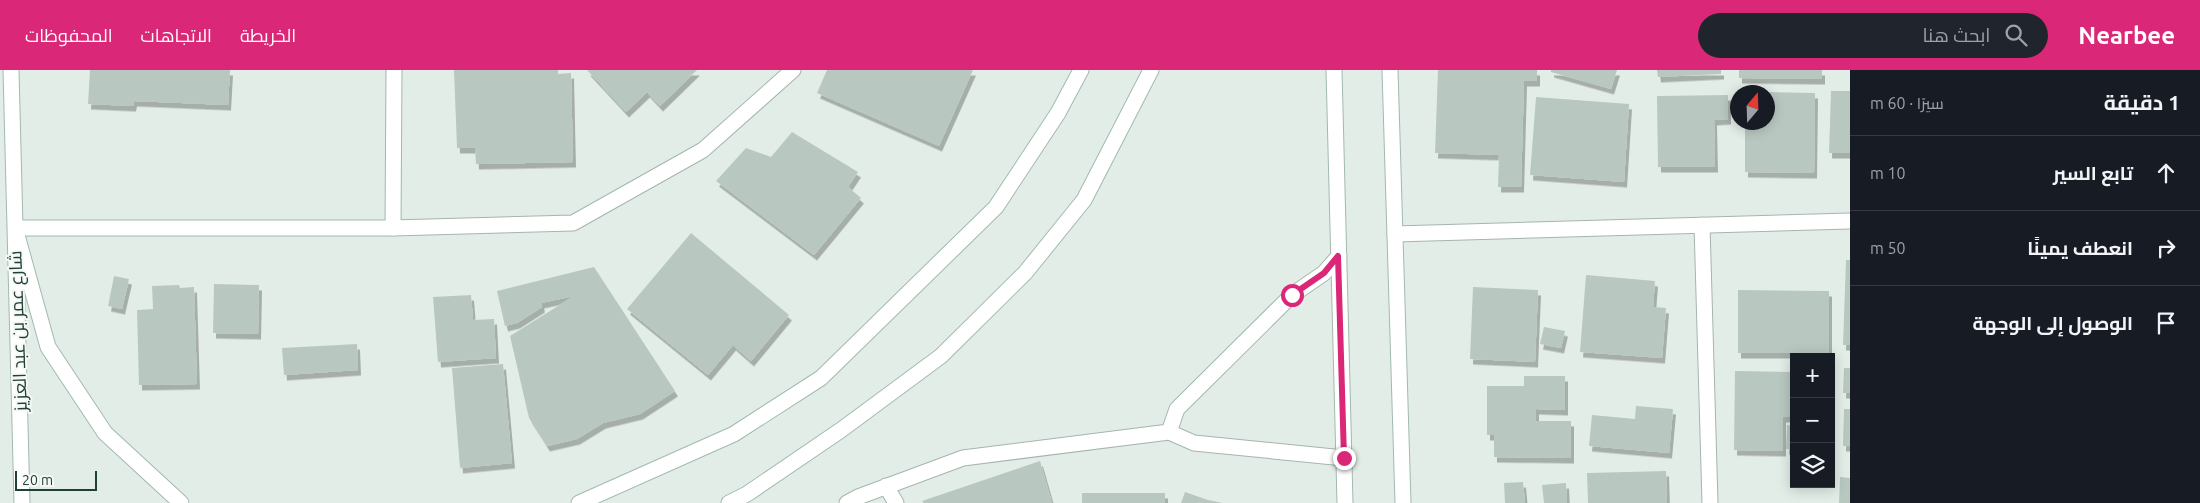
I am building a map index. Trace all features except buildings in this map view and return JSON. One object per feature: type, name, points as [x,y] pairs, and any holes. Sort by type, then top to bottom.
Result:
[{"type":"street","name":"شارع عمر بن عبد العزيز","points":[[11,70],[22,503]]},
{"type":"street","points":[[393,228],[394,70]]},
{"type":"street","points":[[181,503],[104,433],[48,347],[15,228],[393,228],[573,222],[703,150],[793,70]]},
{"type":"street","points":[[580,503],[734,434],[821,378],[996,207],[1058,113],[1081,70]]},
{"type":"street","points":[[729,503],[747,494],[840,430],[940,356],[1025,273],[1084,200],[1151,70]]},
{"type":"street","points":[[1334,70],[1345,503]]},
{"type":"street","points":[[1390,70],[1403,503]]},
{"type":"street","points":[[1394,234],[1850,221]]},
{"type":"street","points":[[1702,225],[1710,503]]},
{"type":"street","points":[[1169,432],[1177,409],[1292,295],[1324,273],[1338,256]]},
{"type":"street","points":[[847,503],[886,486],[963,458],[1169,432],[1194,443],[1344,458]]},
{"type":"street","points":[[886,486],[896,503]]},
{"type":"route","points":[[1292,295],[1324,273],[1338,256],[1344,458]]}]
